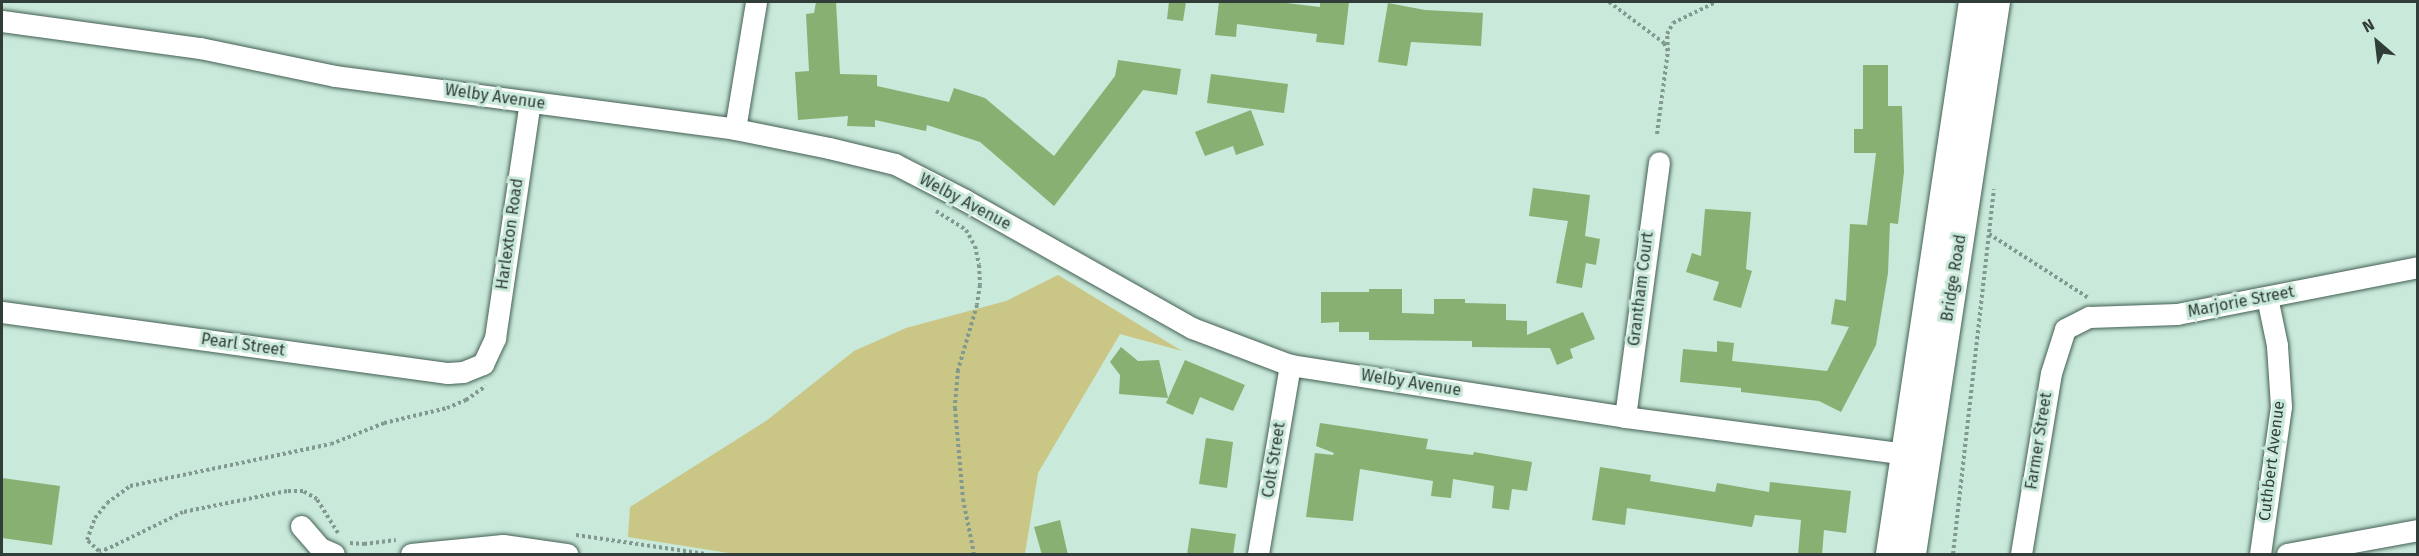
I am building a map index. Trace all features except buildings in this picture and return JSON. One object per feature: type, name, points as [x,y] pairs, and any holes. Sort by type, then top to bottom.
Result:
[{"type":"main road","name":"Bridge Road","points":[[1912,555],[1916,456],[1973,2]]},
{"type":"main road","name":"Bridge Road","points":[[1890,555],[1916,456],[1996,2]]},
{"type":"street","points":[[735,129],[756,2]]},
{"type":"street","name":"Welby Avenue","points":[[2,21],[200,48],[335,76],[735,129],[894,164],[940,187],[1192,328],[1290,365],[1625,417],[1916,456]]},
{"type":"street","name":"Harlexton Road","points":[[486,374],[495,338],[530,102]]},
{"type":"street","name":"Grantham Court","points":[[1625,417],[1659,162]]},
{"type":"street","name":"Marjorie Street","points":[[2065,329],[2089,317],[2177,314],[2418,267]]},
{"type":"street","name":"Cuthbert Avenue","points":[[2260,555],[2282,406],[2277,345],[2267,297]]},
{"type":"street","name":"Pearl Street","points":[[2,312],[448,373],[486,374]]},
{"type":"street","name":"Farmer Street","points":[[2021,555],[2051,373],[2065,329]]},
{"type":"street","name":"Colt Street","points":[[1258,555],[1290,365]]},
{"type":"street","points":[[301,526],[320,548],[334,555]]},
{"type":"street","points":[[2287,555],[2418,530]]},
{"type":"street","points":[[404,547],[569,544]]},
{"type":"path","points":[[1609,2],[1664,43],[1668,51]]},
{"type":"path","points":[[1657,134],[1668,51],[1667,34],[1673,23],[1716,2]]},
{"type":"path","points":[[1953,555],[1995,178]]},
{"type":"path","points":[[940,187],[929,207],[966,230],[975,246],[979,265],[980,285],[977,305],[958,370],[955,408],[963,499],[974,555]]},
{"type":"path","points":[[1989,234],[2081,295],[2091,298]]},
{"type":"path","points":[[404,547],[354,544],[345,540],[317,499],[303,491],[287,491],[183,512],[107,549],[99,550],[87,540],[95,518],[107,503],[130,486],[331,444],[384,423],[447,408],[466,400],[486,374]]},
{"type":"path","points":[[569,544],[706,555]]},
{"type":"shaded area","points":[[1058,275],[1182,351],[1120,334],[1038,473],[1025,554],[735,554],[628,537],[630,507],[766,421],[854,351],[906,328],[1006,301]]}]
